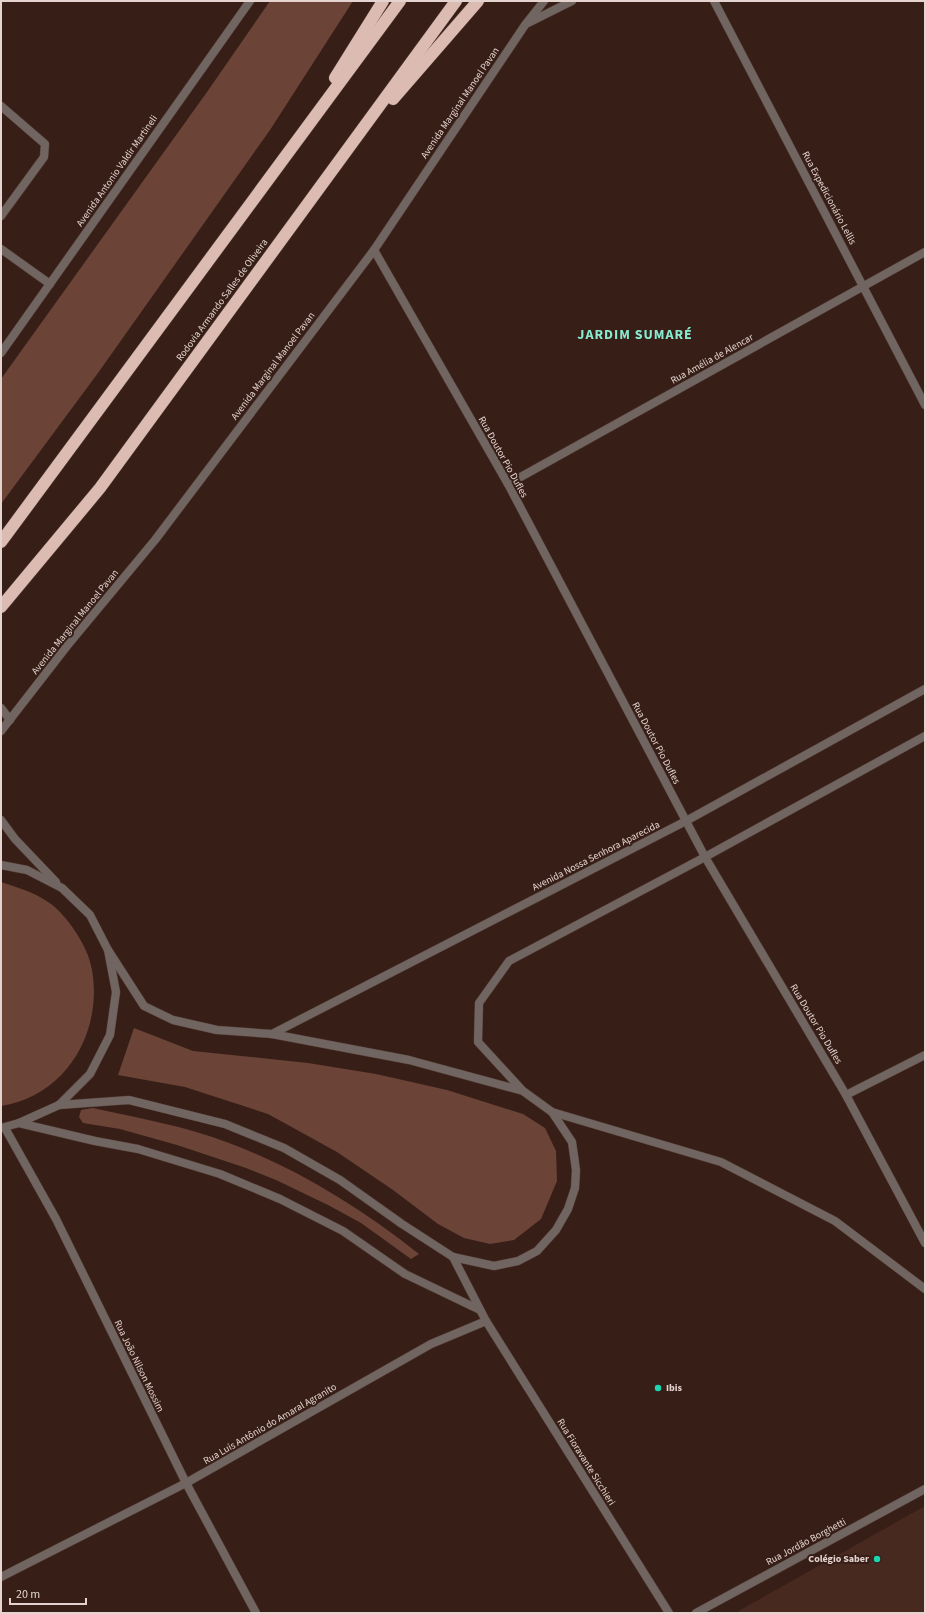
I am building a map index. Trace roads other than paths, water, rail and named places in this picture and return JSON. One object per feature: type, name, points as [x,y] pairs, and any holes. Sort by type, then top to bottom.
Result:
[{"type":"highway","points":[[282,162],[383,1]]},
{"type":"highway","points":[[1,542],[400,1]]},
{"type":"highway","name":"Rodovia Armando Salles de Oliveira","points":[[1,607],[100,488],[456,1]]},
{"type":"highway","points":[[245,290],[396,95],[478,1]]},
{"type":"street","name":"Avenida Antonio Valdir Martineli","points":[[1,353],[250,1]]},
{"type":"street","name":"Avenida Marginal Manoel Pavan","points":[[1,731],[67,646],[155,540],[374,250],[525,25],[544,1]]},
{"type":"street","points":[[525,25],[572,1]]},
{"type":"street","name":"Rua Expedicionário Lellis","points":[[714,1],[925,405]]},
{"type":"street","points":[[1,106],[45,144],[44,157],[1,216]]},
{"type":"street","points":[[1,249],[50,284]]},
{"type":"street","name":"Rua Doutor Pio Dufles","points":[[374,250],[508,484],[705,857],[846,1095],[925,1243]]},
{"type":"street","name":"Rua Amélia de Alencar","points":[[508,484],[925,252]]},
{"type":"street","name":"Avenida Nossa Senhora Aparecida","points":[[272,1034],[686,821],[925,689]]},
{"type":"street","points":[[1,708],[10,720]]},
{"type":"street","points":[[925,736],[705,857],[509,961],[479,1003],[478,1042],[523,1091],[552,1112],[722,1162],[835,1221],[925,1289]]},
{"type":"street","points":[[1,820],[15,839],[90,915],[108,950],[144,1006],[173,1020],[217,1030],[272,1034],[409,1060],[523,1091]]},
{"type":"street","points":[[1,865],[27,870],[62,888]]},
{"type":"street","points":[[59,1105],[90,1074],[110,1035],[116,992],[108,950]]},
{"type":"street","points":[[846,1095],[925,1055]]},
{"type":"street","points":[[3,1128],[19,1123],[59,1105],[129,1100],[225,1124],[284,1148],[340,1180],[402,1224],[453,1257],[494,1266],[518,1261],[537,1251],[556,1230],[568,1209],[575,1188],[576,1170],[572,1142],[552,1112]]},
{"type":"street","points":[[19,1123],[95,1141],[138,1149],[226,1177],[280,1199],[343,1231],[405,1274],[480,1310]]},
{"type":"street","name":"Rua João Nilson Mossim","points":[[3,1128],[56,1219],[186,1483],[256,1613]]},
{"type":"street","points":[[453,1257],[486,1321]]},
{"type":"street","name":"Rua Luis Antônio do Amaral Agranito","points":[[1,1577],[186,1483],[431,1344],[486,1321]]},
{"type":"street","name":"Rua Fioravante Sicchieri","points":[[486,1321],[668,1613]]},
{"type":"street","name":"Rua Jordão Borghetti","points":[[696,1613],[925,1489]]},
{"type":"place","name":"Ibis","points":[[658,1388]]},
{"type":"place","name":"Colégio Saber","points":[[877,1559]]},
{"type":"district","name":"JARDIM SUMARÉ","points":[[635,335]]}]
